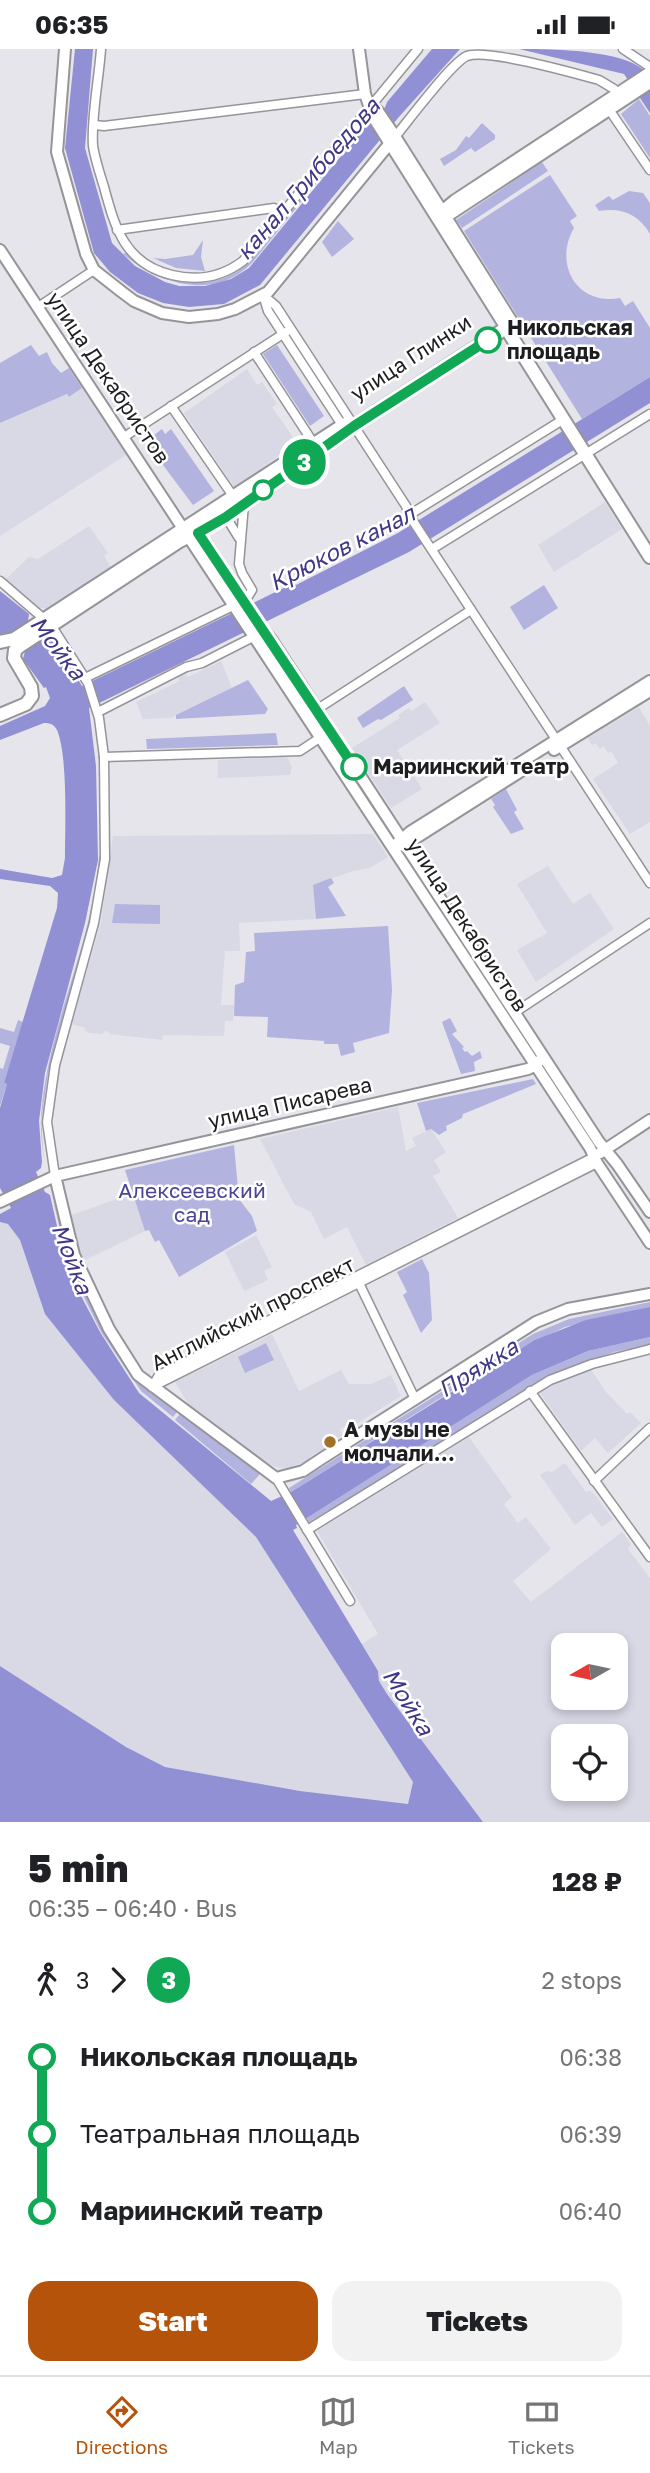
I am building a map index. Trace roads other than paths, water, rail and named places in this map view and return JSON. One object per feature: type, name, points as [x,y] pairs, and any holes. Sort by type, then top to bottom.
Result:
[{"type":"main road","points":[[65,49],[57,152],[86,254],[94,270],[134,301],[162,313],[189,317],[218,314],[263,295],[277,282],[390,136]]},
{"type":"main road","points":[[359,49],[365,93],[374,112],[441,214],[570,423],[650,543]]},
{"type":"main road","points":[[441,214],[620,98],[649,74]]},
{"type":"main road","name":"улица Декабристов","points":[[0,250],[124,437],[241,606]]},
{"type":"main road","name":"улица Глинки","points":[[11,642],[42,626],[239,503],[349,425],[506,323]]},
{"type":"main road","points":[[587,448],[650,557]]},
{"type":"main road","name":"улица Глинки","points":[[191,532],[226,517],[239,503]]},
{"type":"main road","name":"улица Декабристов","points":[[191,532],[227,576],[241,606]]},
{"type":"main road","points":[[241,606],[255,630]]},
{"type":"main road","name":"улица Декабристов","points":[[255,630],[271,639],[539,1060],[650,1212]]},
{"type":"main road","name":"улица Декабристов","points":[[255,630],[321,737],[400,844],[514,1013],[596,1160],[650,1243]]},
{"type":"main road","points":[[0,715],[26,704],[32,698],[31,687],[13,658],[15,650],[11,642]]},
{"type":"main road","points":[[400,844],[559,743],[650,681]]},
{"type":"main road","points":[[559,743],[650,691]]},
{"type":"main road","name":"улица Писарева","points":[[3,1200],[55,1176],[523,1070],[539,1060]]},
{"type":"main road","name":"Английский проспект","points":[[596,1160],[650,1120]]},
{"type":"main road","name":"Английский проспект","points":[[608,1152],[650,1129]]},
{"type":"main road","points":[[55,1176],[70,1245],[90,1293],[138,1375],[276,1478],[303,1471],[536,1322],[568,1309],[650,1294]]},
{"type":"street","points":[[101,49],[94,152],[117,230],[126,246],[149,265],[168,274],[204,277],[228,271],[243,261],[374,112],[418,49]]},
{"type":"street","points":[[623,49],[649,74]]},
{"type":"street","points":[[390,136],[459,61],[474,53],[493,53],[599,80],[614,89],[620,98]]},
{"type":"street","points":[[94,125],[104,126],[365,93]]},
{"type":"street","points":[[607,106],[650,170]]},
{"type":"street","points":[[117,230],[274,208],[284,213]]},
{"type":"street","points":[[38,307],[94,270]]},
{"type":"street","points":[[263,295],[268,311],[287,331],[406,506],[650,883]]},
{"type":"street","points":[[124,437],[287,331]]},
{"type":"street","points":[[254,352],[316,448]]},
{"type":"street","points":[[87,680],[241,606],[253,590],[240,569],[239,503],[171,406]]},
{"type":"street","points":[[429,545],[587,448],[650,414]]},
{"type":"street","points":[[412,519],[570,423]]},
{"type":"street","points":[[226,517],[240,541]]},
{"type":"street","points":[[227,576],[240,569]]},
{"type":"street","points":[[0,581],[87,680],[97,708],[104,757],[105,859],[94,923],[55,1065],[47,1122],[55,1176]]},
{"type":"street","points":[[316,710],[471,610]]},
{"type":"street","points":[[97,708],[186,667],[208,661],[255,630]]},
{"type":"street","points":[[104,757],[300,751],[321,737]]},
{"type":"street","points":[[514,1013],[650,923]]},
{"type":"street","name":"Английский проспект","points":[[152,1387],[159,1375],[358,1280],[596,1160]]},
{"type":"street","points":[[358,1280],[415,1399]]},
{"type":"street","points":[[305,1527],[530,1391],[573,1370],[630,1352],[650,1349]]},
{"type":"street","points":[[530,1391],[650,1557]]},
{"type":"street","points":[[594,1481],[650,1428]]},
{"type":"street","points":[[276,1478],[350,1601]]},
{"type":"water","name":"канал Грибоедова","points":[[75,49],[93,49],[85,148],[112,243],[135,266],[165,282],[179,286],[205,286],[231,279],[249,268],[364,128],[378,117],[387,102],[432,49],[460,49],[398,118],[260,285],[224,304],[189,307],[163,303],[138,293],[110,272],[94,253],[65,148]]},
{"type":"water","points":[[519,49],[593,53],[630,62],[643,70],[650,80],[650,113],[624,74]]},
{"type":"water","name":"Мойка","points":[[650,377],[650,403],[409,552],[89,708],[96,766],[98,860],[85,923],[45,1073],[39,1121],[42,1162],[41,1168],[36,1172],[45,1192],[50,1195],[62,1248],[80,1294],[100,1332],[139,1393],[271,1501],[291,1492],[535,1340],[586,1320],[650,1307],[650,1337],[588,1351],[532,1375],[296,1525],[297,1528],[293,1530],[378,1671],[379,1681],[387,1694],[483,1822],[0,1822],[0,1666],[126,1747],[165,1767],[300,1791],[408,1804],[413,1782],[256,1537],[114,1400],[45,1314],[20,1240],[8,1224],[0,1222],[0,1214],[11,1208],[0,1188],[0,1108],[7,1084],[4,1083],[57,908],[58,893],[50,886],[0,879],[0,869],[52,878],[62,875],[65,858],[65,811],[63,757],[55,726],[44,723],[0,740],[0,726],[45,706],[50,698],[46,687],[44,688],[23,659],[25,651],[10,634],[0,634],[0,591],[29,614],[28,621],[44,639],[54,640],[82,686],[294,583],[296,585],[398,533]]},
{"type":"place","name":"Никольская площадь","points":[[488,340]]},
{"type":"place","name":"Мариинский театр","points":[[354,767]]},
{"type":"place","name":"А музы не молчали…","points":[[330,1442]]},
{"type":"water label","name":"Крюков канал","points":[[342,548]]},
{"type":"water label","name":"Пряжка","points":[[478,1368]]},
{"type":"park label","name":"Алексеевский сад","points":[[192,1203]]}]
